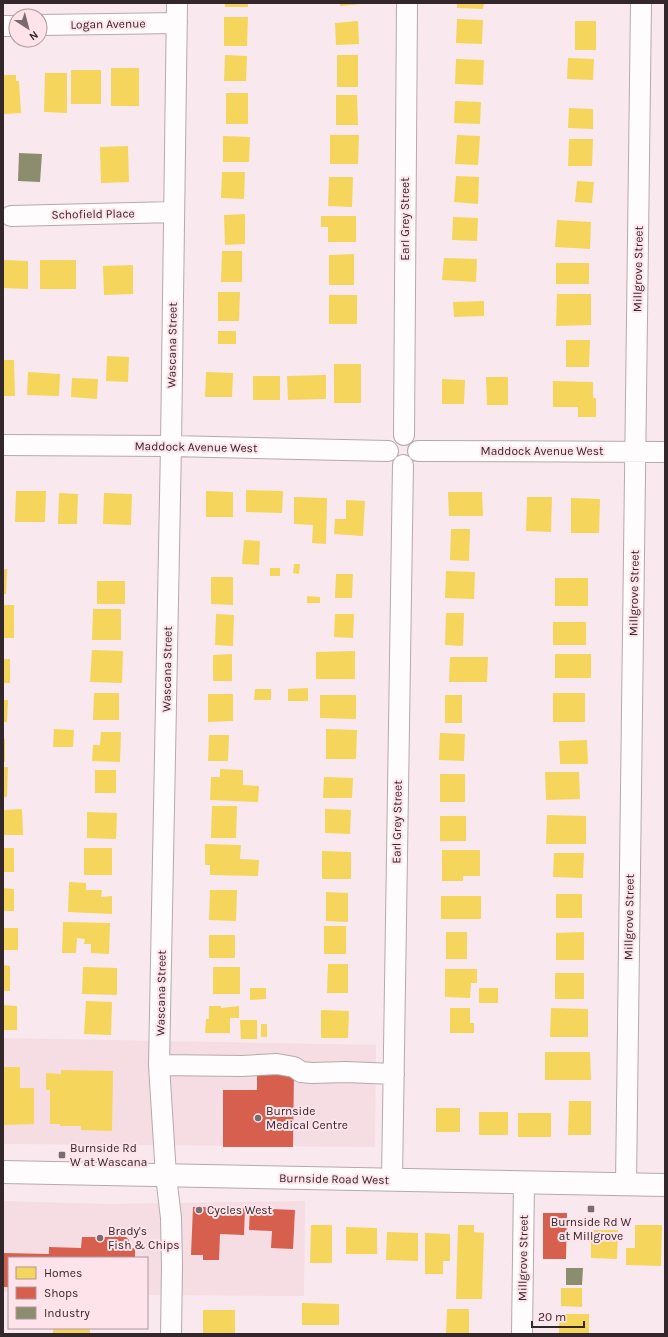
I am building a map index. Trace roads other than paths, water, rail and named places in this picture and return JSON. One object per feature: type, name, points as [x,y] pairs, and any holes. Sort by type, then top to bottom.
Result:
[{"type":"main road","name":"Burnside Road West","points":[[3,1172],[665,1185]]},
{"type":"street","name":"Wascana Street","points":[[171,1334],[171,1218],[166,1176],[159,1065],[171,446],[177,3]]},
{"type":"street","name":"Earl Grey Street","points":[[404,435],[407,3]]},
{"type":"street","name":"Millgrove Street","points":[[626,1184],[636,452],[640,3]]},
{"type":"street","name":"Logan Avenue","points":[[48,25],[177,23]]},
{"type":"street","name":"Schofield Place","points":[[11,216],[174,212]]},
{"type":"street","points":[[404,435],[409,436],[416,442],[418,451],[415,460],[412,463],[403,465],[394,462],[388,451],[394,438],[404,435]]},
{"type":"street","name":"Maddock Avenue West","points":[[3,445],[171,446],[388,451]]},
{"type":"street","name":"Maddock Avenue West","points":[[418,451],[665,452]]},
{"type":"street","name":"Earl Grey Street","points":[[392,1180],[403,465]]},
{"type":"street","points":[[159,1065],[242,1066],[277,1064],[294,1067],[301,1072],[312,1073],[346,1072],[394,1074]]},
{"type":"street","name":"Millgrove Street","points":[[522,1334],[524,1182]]},
{"type":"place","name":"Burnside Medical Centre","points":[[258,1118]]},
{"type":"place","name":"Burnside Rd W at Wascana","points":[[62,1155]]},
{"type":"place","name":"Burnside Rd W at Millgrove","points":[[591,1209]]},
{"type":"place","name":"Cycles West","points":[[199,1210]]},
{"type":"place","name":"Brady's Fish & Chips","points":[[100,1238]]}]
